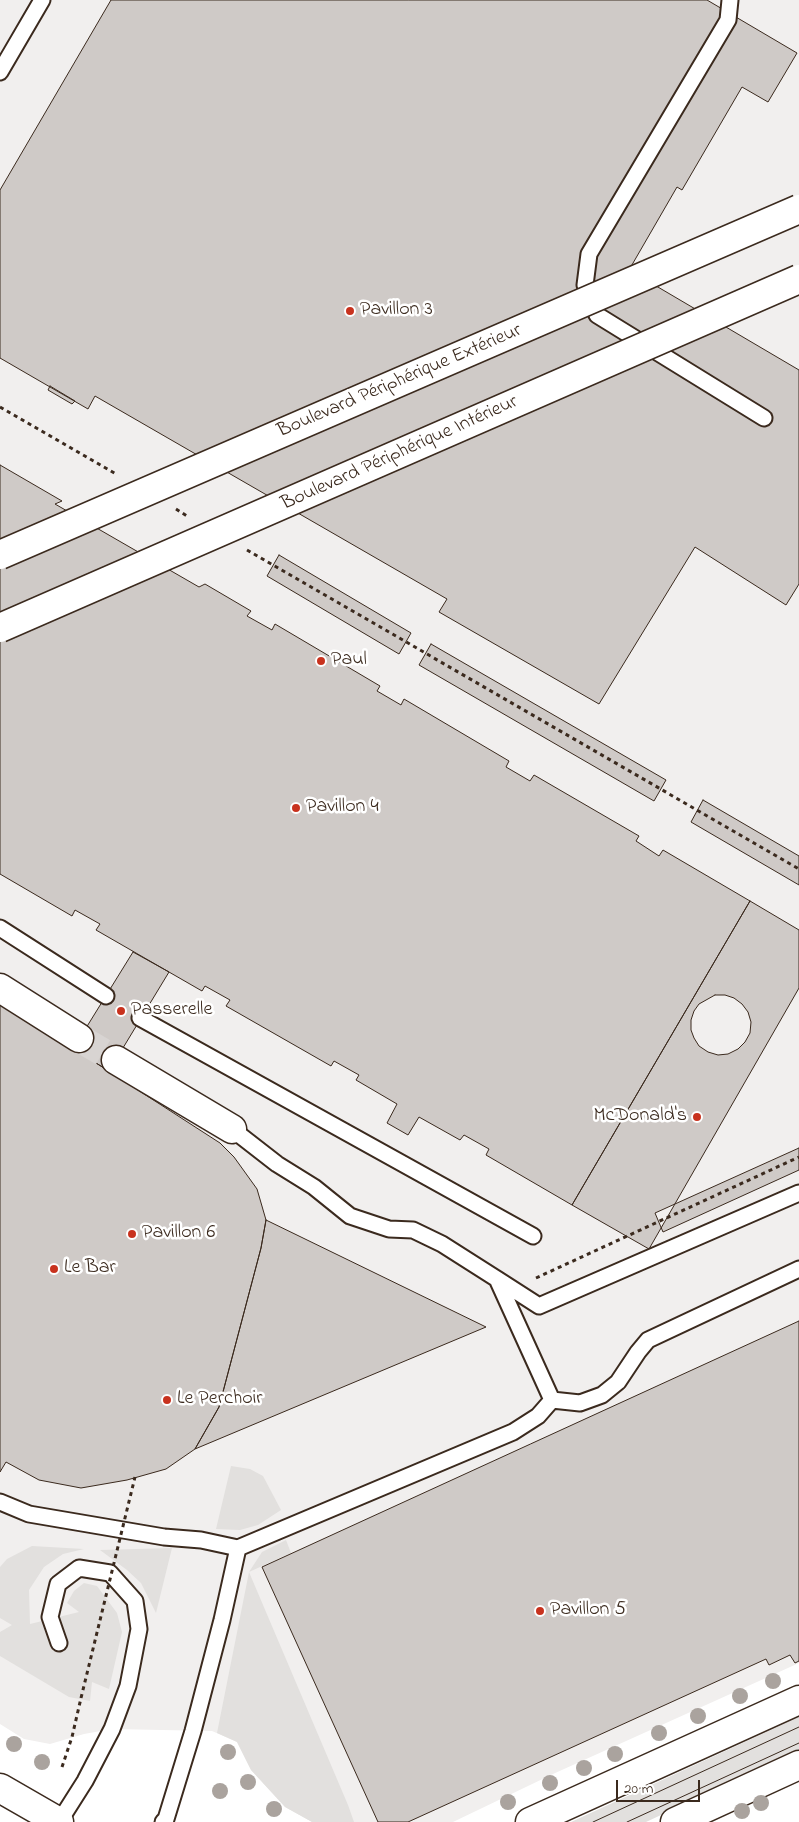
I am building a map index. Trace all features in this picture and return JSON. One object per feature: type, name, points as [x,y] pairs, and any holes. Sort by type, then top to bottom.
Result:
[{"type":"main road","name":"Boulevard Périphérique Extérieur","points":[[0,555],[799,210]]},
{"type":"main road","name":"Boulevard Périphérique Intérieur","points":[[0,628],[799,280]]},
{"type":"main road","points":[[0,988],[79,1038]]},
{"type":"main road","points":[[116,1060],[232,1129]]},
{"type":"main road","points":[[530,1822],[799,1700]]},
{"type":"main road","points":[[675,1822],[799,1765]]},
{"type":"main road","points":[[0,1788],[59,1822]]},
{"type":"lane","points":[[0,72],[42,0]]},
{"type":"lane","points":[[730,0],[728,20],[589,254],[585,285],[598,315],[764,418]]},
{"type":"lane","points":[[0,928],[106,996]]},
{"type":"lane","points":[[140,1018],[533,1236]]},
{"type":"lane","points":[[232,1129],[277,1164],[314,1187],[350,1216],[390,1229],[413,1230],[442,1244],[539,1306],[799,1193]]},
{"type":"lane","points":[[552,1400],[580,1403],[602,1395],[618,1382],[648,1340],[799,1269]]},
{"type":"lane","points":[[497,1279],[552,1400]]},
{"type":"lane","points":[[0,1502],[29,1514],[164,1538],[201,1540],[238,1548],[513,1432],[538,1416],[552,1400]]},
{"type":"lane","points":[[163,1822],[166,1819],[193,1731],[222,1620],[238,1548]]},
{"type":"lane","points":[[59,1643],[50,1617],[58,1584],[79,1568],[110,1572],[135,1600],[139,1629],[125,1694],[112,1729],[85,1781],[59,1822]]},
{"type":"path","points":[[395,636],[799,869]]},
{"type":"path","points":[[512,1289],[799,1157]]},
{"type":"path","points":[[62,1767],[72,1737],[135,1477]]},
{"type":"shaded area","points":[[0,0],[799,0],[799,1663],[553,1774],[453,1822],[312,1822],[285,1807],[251,1770],[237,1742],[212,1731],[112,1729],[84,1734],[50,1744],[24,1739],[0,1724]]},
{"type":"shaded area","points":[[231,1466],[250,1469],[263,1476],[281,1510],[258,1525],[240,1530],[216,1529]]},
{"type":"shaded area","points":[[286,1540],[291,1553],[249,1572],[262,1552]]},
{"type":"shaded area","points":[[32,1546],[84,1549],[63,1554],[44,1567],[29,1590],[30,1624],[79,1612],[67,1603],[74,1591],[84,1583],[97,1586],[117,1613],[122,1632],[109,1689],[92,1682],[90,1701],[69,1697],[0,1656],[0,1632],[12,1625],[0,1618],[0,1567],[7,1559]]},
{"type":"shaded area","points":[[172,1548],[156,1613],[141,1583],[100,1550]]},
{"type":"shaded area","points":[[249,1572],[354,1822],[312,1822],[285,1807],[251,1770],[237,1742],[217,1733]]},
{"type":"shaded area","points":[[799,1717],[799,1751],[646,1822],[571,1822]]},
{"type":"building","name":"Pavillon 3","points":[[111,0],[707,0],[797,53],[768,102],[742,87],[682,190],[677,187],[629,270],[799,370],[799,584],[786,605],[695,547],[599,704],[439,612],[447,599],[95,396],[88,409],[0,358],[0,190]]},
{"type":"building","points":[[50,386],[75,401],[72,404],[48,390]]},
{"type":"building","name":"Pavillon 4","points":[[0,465],[62,501],[55,504],[199,587],[205,584],[251,611],[247,616],[272,630],[275,624],[380,686],[377,691],[401,705],[404,699],[509,761],[506,767],[530,781],[534,775],[639,836],[636,841],[659,856],[663,850],[750,901],[572,1205],[486,1155],[489,1149],[464,1135],[460,1140],[419,1117],[408,1135],[387,1123],[397,1104],[356,1080],[359,1075],[334,1061],[331,1066],[226,1006],[230,1000],[205,986],[202,991],[96,930],[100,924],[75,910],[72,916],[0,874]]},
{"type":"building","points":[[279,555],[411,633],[399,654],[267,576]]},
{"type":"building","points":[[431,644],[666,780],[654,801],[419,665]]},
{"type":"building","points":[[703,800],[799,856],[799,885],[691,822]]},
{"type":"building","points":[[750,901],[799,930],[799,988],[649,1249],[572,1205]],"holes":[[[715,995],[725,995],[734,998],[748,1012],[751,1022],[750,1033],[738,1049],[728,1054],[718,1055],[708,1052],[699,1046],[691,1030],[691,1020],[699,1004]]]},
{"type":"building","name":"Passerelle","points":[[133,952],[169,972],[109,1071],[73,1049]]},
{"type":"building","name":"Pavillon 6","points":[[0,1003],[220,1143],[234,1157],[257,1189],[266,1220],[261,1248],[219,1407],[195,1449],[166,1469],[127,1480],[81,1488],[39,1480],[6,1462],[0,1472]]},
{"type":"building","points":[[799,1148],[799,1170],[663,1232],[655,1213]]},
{"type":"building","points":[[266,1220],[486,1327],[195,1449],[219,1407],[261,1248]]},
{"type":"building","name":"Pavillon 5","points":[[799,1321],[799,1661],[795,1663],[790,1655],[769,1665],[766,1659],[408,1822],[378,1822],[262,1567]]},
{"type":"tunnel","points":[[79,1038],[116,1060]]},
{"type":"tram line","points":[[593,1822],[799,1727]]},
{"type":"tram line","points":[[627,1822],[799,1743]]},
{"type":"place","name":"Pavillon 3","points":[[350,311]]},
{"type":"place","name":"Paul","points":[[321,661]]},
{"type":"place","name":"Pavillon 4","points":[[296,808]]},
{"type":"place","name":"Passerelle","points":[[121,1011]]},
{"type":"place","name":"McDonald's","points":[[697,1117]]},
{"type":"place","name":"Pavillon 6","points":[[132,1234]]},
{"type":"place","name":"Le Bar","points":[[54,1269]]},
{"type":"place","name":"Le Perchoir","points":[[167,1400]]},
{"type":"place","name":"Pavillon 5","points":[[540,1611]]}]
